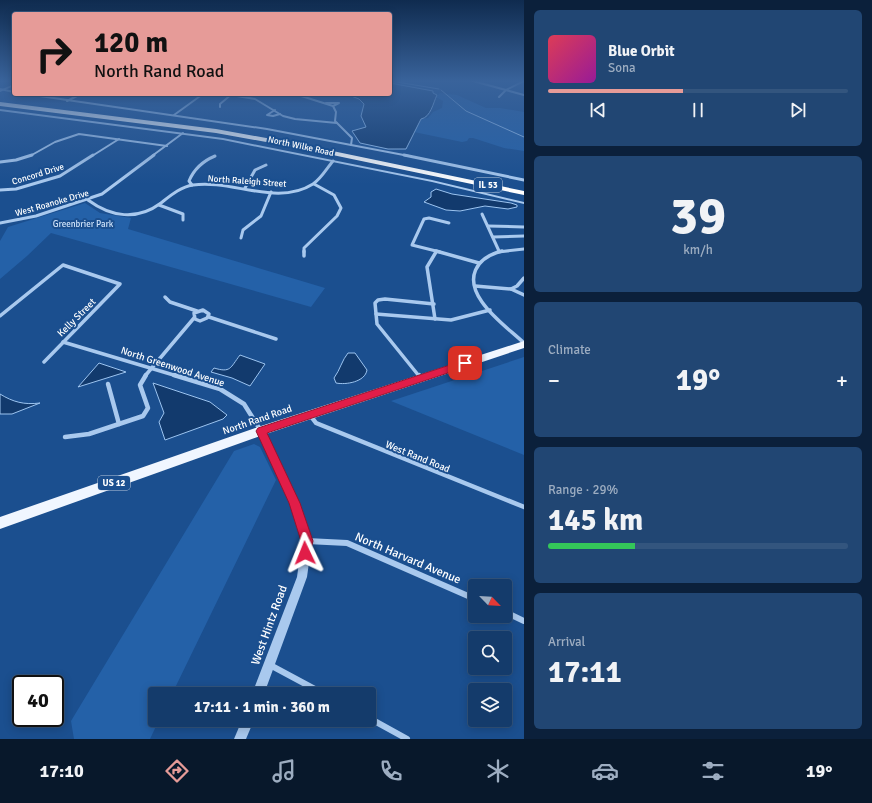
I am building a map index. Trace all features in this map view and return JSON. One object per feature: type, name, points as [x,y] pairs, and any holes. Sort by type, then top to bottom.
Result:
[{"type":"highway","name":"IL 53","points":[[92,115],[216,131],[299,146],[524,193]]},
{"type":"highway","name":"IL 53","points":[[120,115],[248,132],[524,187]]},
{"type":"highway","points":[[452,178],[524,197]]},
{"type":"main road","name":"North Rand Road","points":[[0,523],[261,431],[524,344]]},
{"type":"street","name":"North Wilke Road","points":[[43,115],[182,133],[266,147],[432,181],[524,203]]},
{"type":"street","name":"North Wilke Road","points":[[177,115],[288,132],[524,180]]},
{"type":"street","points":[[285,115],[301,120],[337,123]]},
{"type":"street","points":[[336,115],[337,123],[352,138],[351,145]]},
{"type":"street","name":"West Roanoke Drive","points":[[0,223],[21,220],[88,200],[114,187],[182,133]]},
{"type":"street","points":[[0,162],[30,156],[55,142],[79,134],[167,146]]},
{"type":"street","points":[[344,144],[350,136]]},
{"type":"street","name":"Concord Drive","points":[[0,190],[16,189],[60,176],[119,139]]},
{"type":"street","points":[[192,185],[189,181],[190,176],[207,158],[216,156]]},
{"type":"street","name":"North Raleigh Street","points":[[88,200],[98,208],[108,212],[129,216],[148,212],[159,205],[172,193],[192,185],[245,188],[271,192],[296,191],[314,184],[333,161]]},
{"type":"street","points":[[245,188],[256,170],[266,165]]},
{"type":"street","points":[[304,256],[304,248],[337,216],[341,208],[336,196],[327,189],[314,184]]},
{"type":"street","points":[[241,238],[243,230],[261,216],[271,192]]},
{"type":"street","points":[[159,205],[183,214],[183,220]]},
{"type":"street","points":[[482,214],[499,251]]},
{"type":"street","points":[[449,223],[429,218],[424,219],[412,245],[479,263]]},
{"type":"street","points":[[488,226],[524,227]]},
{"type":"street","points":[[493,237],[524,236]]},
{"type":"street","points":[[524,249],[491,253],[476,267],[473,282],[481,301],[524,344]]},
{"type":"street","points":[[435,319],[434,304],[427,267],[436,252]]},
{"type":"street","name":"Kelly Street","points":[[0,316],[63,265],[120,284],[44,362]]},
{"type":"street","points":[[511,289],[517,286],[524,278]]},
{"type":"street","points":[[475,286],[511,289],[524,295]]},
{"type":"street","points":[[165,297],[170,302],[197,311],[206,311],[209,314],[208,317]]},
{"type":"street","points":[[421,378],[377,324],[375,303],[380,300],[434,304]]},
{"type":"street","points":[[376,314],[435,319],[458,319],[490,310]]},
{"type":"street","points":[[66,437],[89,434],[142,416],[148,408],[140,385],[142,380],[194,318],[194,313],[197,311]]},
{"type":"street","points":[[194,318],[200,321],[208,317],[276,339]]},
{"type":"street","name":"North Greenwood Avenue","points":[[63,342],[220,389],[244,404],[261,431]]},
{"type":"street","points":[[108,384],[119,424]]},
{"type":"street","name":"West Rand Road","points":[[310,415],[316,423],[524,508]]},
{"type":"street","name":"West Hintz Road","points":[[261,431],[294,503],[307,541],[302,577],[261,687]]},
{"type":"street","name":"North Harvard Avenue","points":[[307,541],[347,543],[468,596]]},
{"type":"street","points":[[512,615],[524,621]]},
{"type":"street","points":[[270,665],[311,687]]},
{"type":"street","points":[[376,722],[407,739]]},
{"type":"street","points":[[240,739],[245,727]]},
{"type":"green space","points":[[430,115],[524,115],[524,151],[504,148],[473,138],[469,138],[467,141],[462,142],[414,132],[421,119],[428,118]]},
{"type":"green space","name":"Greenbrier Park","points":[[85,203],[100,213],[131,218],[128,229],[325,288],[311,307],[51,233],[0,279],[0,241],[8,227]]},
{"type":"green space","points":[[524,357],[524,455],[391,401]]},
{"type":"green space","points":[[254,444],[260,447],[276,480],[175,687],[148,687],[148,727],[156,727],[150,739],[74,739],[71,721],[234,451]]},
{"type":"shaded area","points":[[427,115],[421,119],[406,149],[388,149],[360,143],[352,131],[366,127],[361,116]]},
{"type":"shaded area","points":[[436,189],[452,194],[511,203],[517,205],[517,207],[508,209],[485,206],[460,211],[446,210],[424,202],[431,197],[431,192]]},
{"type":"shaded area","points":[[348,353],[355,353],[367,370],[366,374],[354,382],[345,384],[336,383],[334,378]]},
{"type":"shaded area","points":[[240,355],[265,364],[250,386],[232,378],[211,372],[214,368],[227,370]]},
{"type":"shaded area","points":[[99,363],[126,372],[78,387]]},
{"type":"shaded area","points":[[153,383],[210,402],[227,415],[223,419],[165,440],[159,422],[164,413]]},
{"type":"shaded area","points":[[0,394],[19,402],[29,404],[40,403],[12,414],[0,414]]},
{"type":"waterway","points":[[476,115],[524,137]]},
{"type":"route","points":[[305,553],[307,541],[294,503],[261,431],[465,363]]}]
